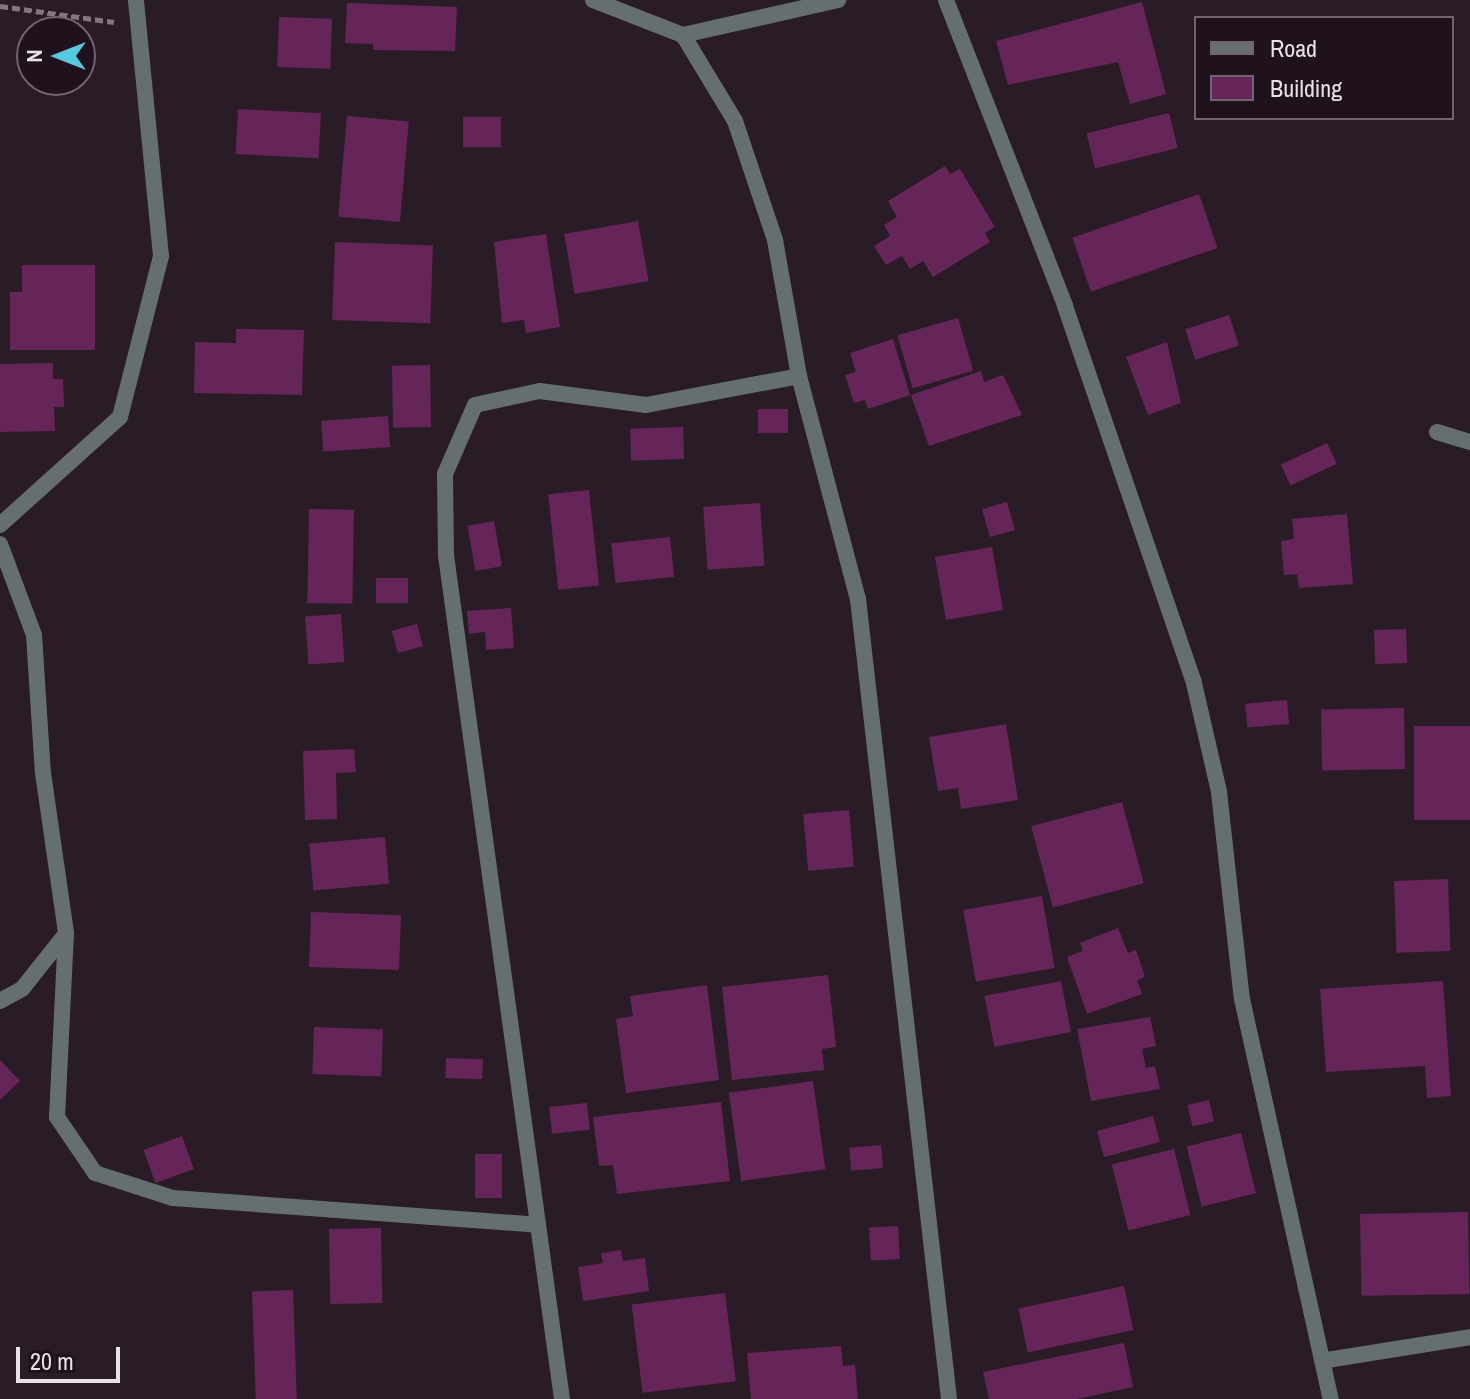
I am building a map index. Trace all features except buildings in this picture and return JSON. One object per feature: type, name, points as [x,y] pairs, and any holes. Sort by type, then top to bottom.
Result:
[{"type":"street","points":[[0,525],[120,417],[161,256],[136,0]]},
{"type":"street","points":[[593,0],[683,35],[838,0]]},
{"type":"street","points":[[946,0],[1065,306],[1193,679],[1219,792],[1242,999],[1327,1360],[1331,1399]]},
{"type":"street","points":[[683,35],[735,121],[775,240],[799,376],[858,599],[949,1399]]},
{"type":"street","points":[[562,1399],[446,556],[445,474],[475,405],[540,391],[646,405],[799,376]]},
{"type":"street","points":[[1437,432],[1470,442]]},
{"type":"street","points":[[0,544],[34,635],[43,773],[66,933],[57,1117],[95,1173],[173,1198],[537,1225]]},
{"type":"street","points":[[0,1001],[22,989],[66,933]]},
{"type":"street","points":[[1327,1360],[1470,1337]]},
{"type":"path","points":[[0,6],[139,25]]}]
